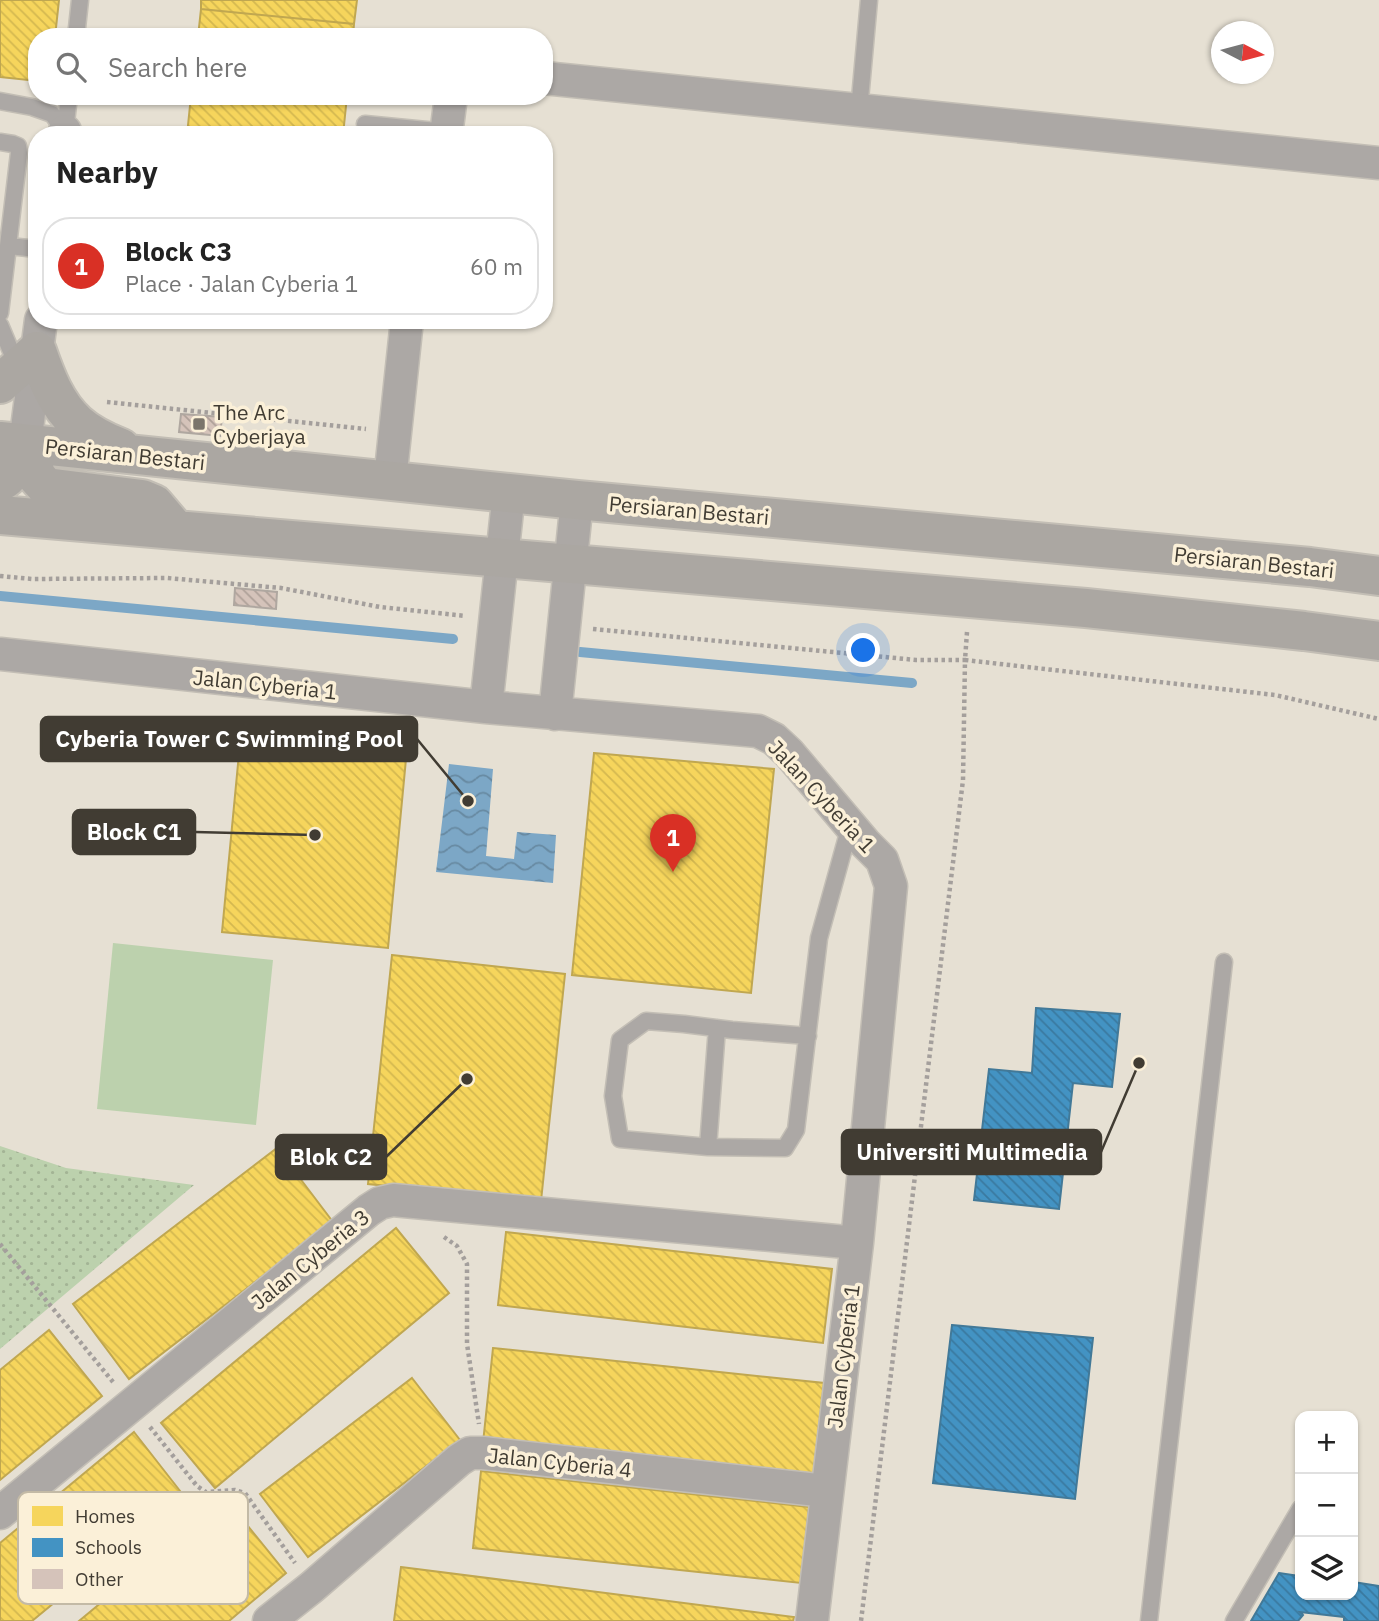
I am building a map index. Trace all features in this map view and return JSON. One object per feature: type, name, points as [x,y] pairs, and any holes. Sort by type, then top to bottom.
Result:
[{"type":"main road","points":[[24,356],[47,380],[62,405],[78,424],[135,455]]},
{"type":"main road","points":[[0,482],[11,474],[12,442]]},
{"type":"main road","points":[[12,442],[46,486],[142,499],[154,504],[176,530]]},
{"type":"main road","name":"Persiaran Bestari","points":[[12,442],[577,500],[1310,567],[1379,576]]},
{"type":"main road","points":[[0,514],[969,598],[1250,625],[1379,641]]},
{"type":"street","points":[[553,79],[1379,163]]},
{"type":"street","points":[[447,126],[450,105]]},
{"type":"street","points":[[390,480],[406,329]]},
{"type":"street","points":[[12,442],[24,356]]},
{"type":"street","points":[[486,707],[509,492]]},
{"type":"street","points":[[555,714],[577,500]]},
{"type":"street","name":"Jalan Cyberia 1","points":[[0,654],[486,707],[758,731],[774,739],[789,753],[882,860],[891,886],[857,1243],[812,1621]]},
{"type":"street","name":"Jalan Cyberia 3","points":[[26,1492],[380,1203],[393,1200],[857,1243]]},
{"type":"street","name":"Jalan Cyberia 4","points":[[270,1621],[458,1460],[470,1453],[827,1491]]},
{"type":"street","name":"Jalan Cyberia 3","points":[[0,1513],[18,1499]]},
{"type":"lane","points":[[77,28],[80,0]]},
{"type":"lane","points":[[859,110],[869,0]]},
{"type":"lane","points":[[0,101],[52,114],[60,126]]},
{"type":"lane","points":[[66,126],[68,105]]},
{"type":"lane","points":[[365,124],[383,126]]},
{"type":"lane","points":[[0,142],[18,146],[0,313]]},
{"type":"lane","points":[[9,246],[28,248]]},
{"type":"lane","points":[[0,325],[24,356]]},
{"type":"lane","points":[[808,1036],[646,1021],[620,1040],[613,1096],[620,1139],[708,1147],[785,1148],[796,1130],[808,1036],[819,938],[850,825]]},
{"type":"lane","points":[[1149,1621],[1224,962]]},
{"type":"lane","points":[[708,1147],[717,1028]]},
{"type":"lane","points":[[1234,1621],[1295,1517]]},
{"type":"path","points":[[62,405],[81,399],[395,433]]},
{"type":"path","points":[[0,576],[32,579],[167,578],[281,588],[380,607],[495,620]]},
{"type":"path","points":[[969,598],[965,660],[1275,695],[1379,719]]},
{"type":"path","points":[[436,1231],[457,1246],[467,1265],[467,1344],[483,1453]]},
{"type":"path","points":[[0,1244],[197,1486],[206,1492],[242,1492]]},
{"type":"path","points":[[248,1497],[312,1587]]},
{"type":"green space","points":[[113,943],[273,960],[256,1125],[97,1109]]},
{"type":"green space","points":[[0,1146],[66,1168],[194,1185],[0,1349]]},
{"type":"water","points":[[449,764],[493,769],[486,856],[514,859],[517,832],[556,835],[553,883],[436,872]]},
{"type":"building: Homes","points":[[0,0],[59,0],[56,28],[28,28],[28,80],[0,77]]},
{"type":"building: Homes","points":[[201,0],[357,0],[354,24],[201,9]]},
{"type":"building: Homes","points":[[201,9],[354,24],[354,28],[199,28]]},
{"type":"building: Homes","points":[[190,105],[346,105],[344,126],[188,126]]},
{"type":"building: Homes","points":[[242,722],[408,738],[388,948],[222,932]]},
{"type":"building: Homes","points":[[594,753],[774,769],[751,993],[572,975]]},
{"type":"building: Homes","points":[[392,955],[565,974],[541,1201],[368,1184]]},
{"type":"building: Homes","points":[[277,1148],[333,1222],[129,1379],[73,1304]]},
{"type":"building: Homes","points":[[396,1228],[449,1293],[215,1488],[161,1423]]},
{"type":"building: Homes","points":[[506,1232],[832,1269],[823,1343],[498,1305]]},
{"type":"building: Homes","points":[[49,1330],[102,1396],[0,1480],[0,1370]]},
{"type":"building: Homes","points":[[493,1348],[824,1383],[813,1478],[483,1443]]},
{"type":"building: Homes","points":[[412,1378],[460,1440],[308,1557],[260,1494]]},
{"type":"building: Homes","points":[[134,1432],[181,1492],[62,1492]]},
{"type":"building: Homes","points":[[481,1471],[809,1507],[801,1583],[473,1548]]},
{"type":"building: Homes","points":[[248,1526],[286,1573],[229,1621],[79,1621],[99,1604],[248,1604]]},
{"type":"building: Homes","points":[[18,1528],[18,1604],[53,1604],[32,1621],[0,1621],[0,1543]]},
{"type":"building: Homes","points":[[401,1567],[794,1617],[793,1621],[394,1621]]},
{"type":"building: Schools","points":[[1036,1008],[1120,1014],[1112,1087],[1073,1083],[1059,1209],[974,1200],[989,1069],[1032,1073]]},
{"type":"building: Schools","points":[[952,1325],[1093,1338],[1075,1499],[933,1483]]},
{"type":"building: Schools","points":[[1279,1573],[1295,1575],[1295,1600],[1358,1600],[1358,1583],[1379,1586],[1379,1621],[1344,1621],[1344,1617],[1300,1612],[1303,1615],[1298,1621],[1251,1621]]},
{"type":"building: Other","points":[[181,414],[222,417],[220,436],[179,432]]},
{"type":"building: Other","points":[[235,588],[277,592],[276,609],[234,605]]},
{"type":"waterway","points":[[0,596],[453,639]]},
{"type":"waterway","points":[[580,652],[912,683]]},
{"type":"place","name":"The Arc Cyberjaya","points":[[199,424]]},
{"type":"place","name":"Cyberia Tower C Swimming Pool","points":[[468,801]]},
{"type":"place","name":"Block C1","points":[[315,835]]},
{"type":"place","name":"Block C3","points":[[673,872]]},
{"type":"place","name":"Universiti Multimedia","points":[[1139,1063]]},
{"type":"place","name":"Blok C2","points":[[467,1079]]}]
